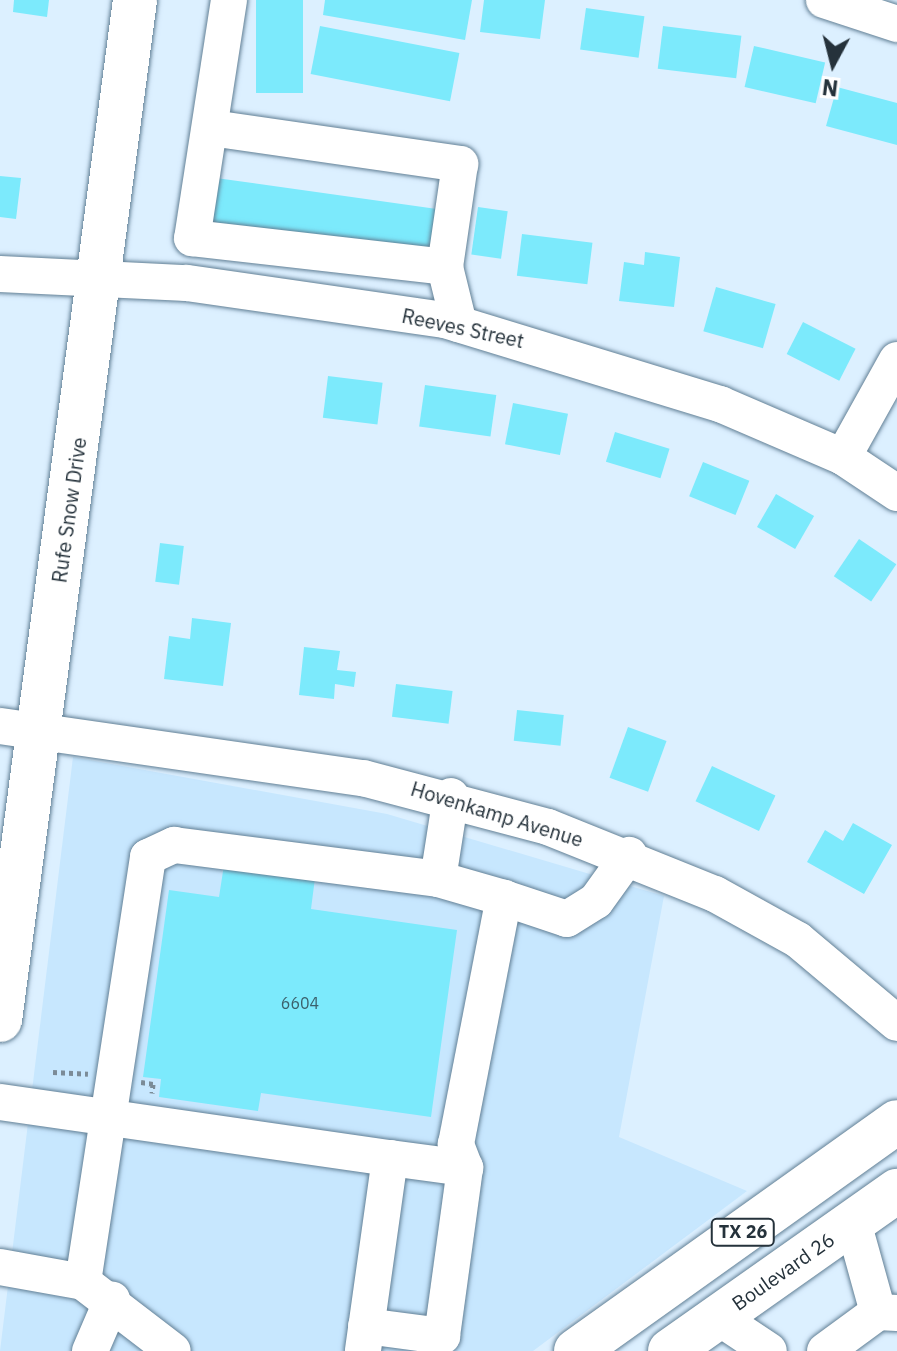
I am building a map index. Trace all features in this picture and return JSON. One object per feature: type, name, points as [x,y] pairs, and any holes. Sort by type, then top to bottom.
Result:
[{"type":"main road","name":"Rufe Snow Drive","points":[[0,1020],[20,729],[100,280],[135,0]]},
{"type":"main road","name":"TX 26","points":[[576,1351],[897,1122]]},
{"type":"main road","name":"Boulevard 26","points":[[670,1351],[897,1191]]},
{"type":"street","points":[[187,283],[229,0]]},
{"type":"street","points":[[824,0],[897,24]]},
{"type":"street","points":[[211,128],[460,164],[445,267],[459,324]]},
{"type":"street","points":[[192,238],[445,267]]},
{"type":"street","name":"Reeves Street","points":[[0,274],[187,283],[459,324],[720,404],[843,457],[897,493]]},
{"type":"street","points":[[843,457],[897,360]]},
{"type":"street","name":"Hovenkamp Avenue","points":[[20,729],[451,796],[629,855],[798,940],[897,1023]]},
{"type":"street","points":[[438,879],[451,796]]},
{"type":"street","points":[[90,1351],[114,1117],[148,857],[174,845],[438,879],[567,919],[596,901],[629,855]]},
{"type":"street","points":[[390,1158],[364,1338],[442,1336],[465,1168],[456,1144],[504,898]]},
{"type":"street","points":[[0,1102],[465,1168]]},
{"type":"street","points":[[825,1351],[888,1313],[853,1222]]},
{"type":"street","points":[[0,1267],[98,1291],[173,1351]]},
{"type":"street","points":[[718,1317],[769,1351]]},
{"type":"shaded area","points":[[73,757],[387,814],[664,896],[619,1137],[747,1191],[533,1351],[0,1351]]},
{"type":"building","points":[[14,0],[49,0],[47,17],[13,12]]},
{"type":"building","points":[[256,0],[303,0],[303,93],[256,93]]},
{"type":"building","points":[[325,0],[472,0],[465,40],[323,15]]},
{"type":"building","points":[[484,0],[545,0],[540,39],[480,32]]},
{"type":"building","points":[[586,8],[644,16],[639,58],[580,50]]},
{"type":"building","points":[[320,26],[459,53],[450,101],[311,74]]},
{"type":"building","points":[[663,26],[741,36],[736,78],[658,69]]},
{"type":"building","points":[[754,46],[825,62],[816,103],[745,87]]},
{"type":"building","points":[[837,87],[897,103],[897,145],[826,126]]},
{"type":"building","points":[[0,176],[21,178],[16,219],[0,217]]},
{"type":"building","points":[[216,178],[446,210],[439,257],[209,225]]},
{"type":"building","points":[[478,207],[508,211],[501,259],[471,255]]},
{"type":"building","points":[[522,234],[592,243],[587,284],[517,276]]},
{"type":"building","points":[[645,252],[680,257],[674,307],[619,301],[624,262],[644,265]]},
{"type":"building","points":[[716,287],[776,304],[763,348],[703,331]]},
{"type":"building","points":[[803,322],[856,349],[839,381],[787,354]]},
{"type":"building","points":[[328,376],[383,383],[377,424],[323,418]]},
{"type":"building","points":[[425,385],[496,395],[490,437],[419,427]]},
{"type":"building","points":[[513,403],[568,414],[560,455],[505,444]]},
{"type":"building","points":[[615,432],[670,449],[660,478],[606,462]]},
{"type":"building","points":[[703,462],[749,481],[735,515],[689,496]]},
{"type":"building","points":[[776,494],[814,516],[795,549],[757,527]]},
{"type":"building","points":[[859,539],[896,564],[871,601],[834,576]]},
{"type":"building","points":[[160,543],[184,546],[179,585],[155,582]]},
{"type":"building","points":[[192,618],[231,623],[223,686],[164,679],[169,636],[190,639]]},
{"type":"building","points":[[304,647],[340,651],[337,670],[356,672],[354,687],[335,684],[334,699],[299,695]]},
{"type":"building","points":[[396,684],[453,691],[449,724],[392,717]]},
{"type":"building","points":[[517,710],[564,715],[561,746],[514,741]]},
{"type":"building","points":[[628,727],[667,741],[648,792],[610,778]]},
{"type":"building","points":[[712,766],[775,796],[759,831],[696,801]]},
{"type":"building","points":[[853,823],[892,845],[864,894],[807,862],[825,830],[843,841]]},
{"type":"building","points":[[224,865],[315,878],[311,909],[457,930],[431,1117],[261,1093],[258,1111],[159,1097],[161,1079],[143,1077],[169,890],[219,897]]}]
